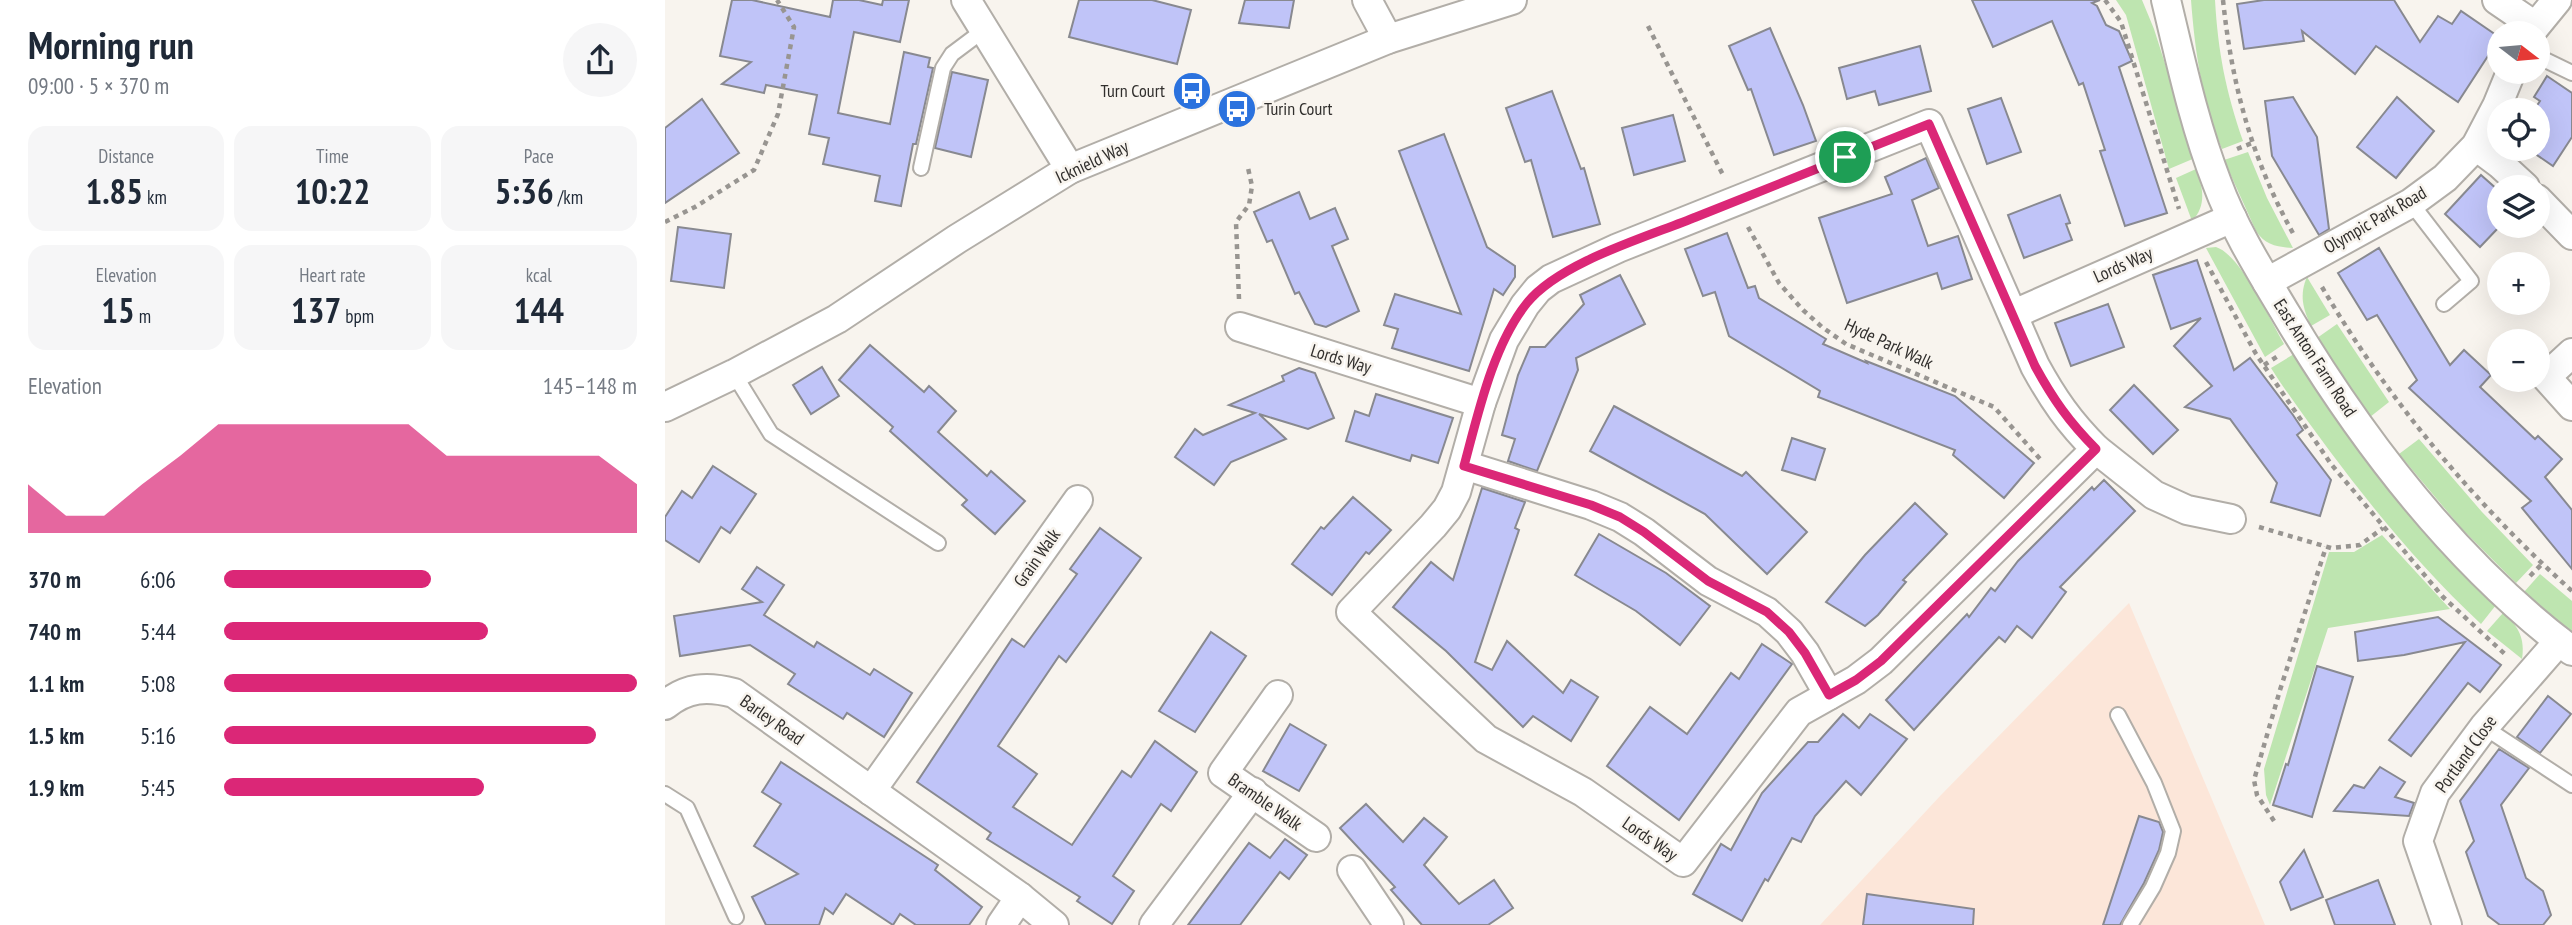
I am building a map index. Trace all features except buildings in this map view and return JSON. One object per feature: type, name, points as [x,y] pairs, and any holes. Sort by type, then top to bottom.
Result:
[{"type":"street","points":[[966,0],[1070,169]]},
{"type":"street","points":[[1367,0],[1388,39]]},
{"type":"street","name":"Icknield Way","points":[[665,407],[837,319],[957,239],[1070,169],[1388,39],[1512,0]]},
{"type":"street","name":"East Anton Farm Road","points":[[2166,0],[2194,116],[2232,218],[2266,282],[2334,392],[2397,475],[2493,582],[2566,646]]},
{"type":"street","points":[[2497,0],[2522,21]]},
{"type":"street","points":[[2540,21],[2557,0]]},
{"type":"street","name":"Olympic Park Road","points":[[2266,282],[2411,203],[2445,178],[2476,146],[2506,84]]},
{"type":"street","name":"Lords Way","points":[[2096,449],[1881,661],[1856,680],[1799,712],[1683,862],[1583,792],[1486,739],[1351,612],[1433,526],[1455,492],[1504,340],[1538,289],[1551,279],[1578,266],[1929,124],[2035,366],[2055,402],[2075,429],[2154,495],[2187,510],[2231,519]]},
{"type":"street","points":[[2476,146],[2512,175]]},
{"type":"street","points":[[2550,213],[2572,235]]},
{"type":"street","name":"Lords Way","points":[[2014,314],[2232,218]]},
{"type":"street","name":"Lords Way","points":[[1240,327],[1482,403]]},
{"type":"street","points":[[2550,367],[2572,353]]},
{"type":"street","points":[[2550,381],[2572,406]]},
{"type":"street","points":[[1464,466],[1591,505],[1620,517],[1644,532],[1708,581],[1767,612],[1789,632],[1805,653],[1829,695]]},
{"type":"street","name":"Grain Walk","points":[[871,791],[1078,500]]},
{"type":"street","name":"Portland Close","points":[[2448,925],[2418,841],[2435,793],[2484,727],[2566,646]]},
{"type":"street","name":"Barley Road","points":[[665,705],[690,690],[716,688],[734,693],[1020,897],[1054,925]]},
{"type":"street","name":"Bramble Walk","points":[[1278,695],[1223,773],[1316,838]]},
{"type":"street","points":[[1154,925],[1253,792]]},
{"type":"street","points":[[1352,870],[1389,925]]},
{"type":"street","points":[[1001,925],[1020,897]]},
{"type":"lane","points":[[921,168],[943,68],[952,54],[984,30]]},
{"type":"lane","points":[[2550,62],[2572,73]]},
{"type":"lane","points":[[2411,203],[2471,281],[2444,303]]},
{"type":"lane","points":[[734,374],[771,434],[938,543]]},
{"type":"lane","points":[[2117,715],[2154,783],[2173,831],[2168,853],[2153,887],[2130,925]]},
{"type":"lane","points":[[2484,727],[2572,785]]},
{"type":"lane","points":[[665,794],[687,808],[736,917]]},
{"type":"path","points":[[665,222],[695,207],[754,170],[778,114],[794,27],[777,0]]},
{"type":"path","points":[[2224,0],[2239,100],[2252,143],[2296,239],[2317,230],[2336,267],[2317,278],[2382,381],[2463,482],[2518,540],[2572,591]]},
{"type":"path","name":"Hyde Park Walk","points":[[1648,26],[1779,283],[1803,310],[1846,344],[1994,407],[2061,481]]},
{"type":"path","points":[[1240,327],[1236,222],[1249,205],[1252,186],[1248,168]]},
{"type":"path","points":[[2231,519],[2326,547],[2360,545],[2383,528]]},
{"type":"path","points":[[2274,821],[2257,795],[2255,780],[2280,690],[2326,547]]},
{"type":"shaded area","points":[[2129,603],[2265,925],[1820,925],[1941,795]]},
{"type":"green space","points":[[2116,0],[2142,0],[2154,29],[2195,158],[2169,169],[2126,15]]},
{"type":"green space","points":[[2191,0],[2215,0],[2224,72],[2243,141],[2222,149],[2209,113],[2201,76]]},
{"type":"green space","points":[[2248,152],[2267,198],[2293,248],[2272,244],[2256,231],[2224,160]]},
{"type":"green space","points":[[2196,169],[2202,203],[2192,221],[2176,178]]},
{"type":"green space","points":[[2216,247],[2226,252],[2245,275],[2284,344],[2265,357],[2206,248]]},
{"type":"green space","points":[[2307,277],[2330,315],[2311,326],[2303,302]]},
{"type":"green space","points":[[2337,324],[2389,402],[2370,417],[2317,338]]},
{"type":"green space","points":[[2294,354],[2387,486],[2440,547],[2496,605],[2481,624],[2426,568],[2374,508],[2280,382],[2271,368]]},
{"type":"green space","points":[[2419,439],[2482,512],[2533,565],[2516,583],[2462,529],[2399,454]]},
{"type":"green space","points":[[2382,535],[2450,609],[2328,628],[2270,805],[2266,795],[2264,769],[2329,552],[2354,552]]},
{"type":"green space","points":[[2540,574],[2572,601],[2572,634],[2524,592]]},
{"type":"green space","points":[[2503,613],[2520,633],[2522,659],[2487,631]]},
{"type":"place","name":"Turn Court","points":[[1192,91]]},
{"type":"place","name":"Turin Court","points":[[1237,109]]},
{"type":"route","points":[[1929,124],[2035,366],[2055,402],[2075,429],[2096,449],[1881,661],[1856,680],[1829,695],[1805,653],[1789,632],[1767,612],[1708,581],[1644,532],[1620,517],[1591,505],[1464,466],[1504,340],[1538,289],[1551,279],[1618,248],[1845,157],[1929,124]]}]
